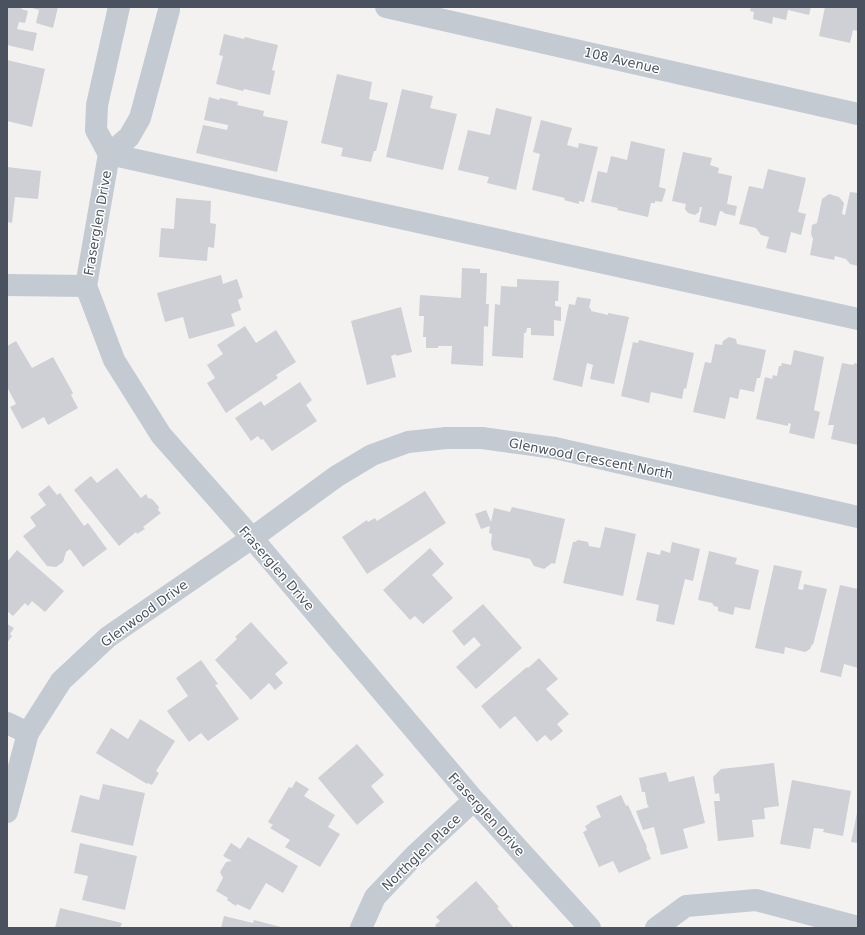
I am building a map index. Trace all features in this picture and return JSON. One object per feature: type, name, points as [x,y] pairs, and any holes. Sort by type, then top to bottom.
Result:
[{"type":"street","name":"Fraserglen Drive","points":[[119,7],[97,105],[96,130],[109,154],[86,286],[114,360],[161,435],[252,538],[474,800],[590,928]]},
{"type":"street","name":"Fraserglen Drive","points":[[109,154],[129,137],[140,118],[170,10],[169,7]]},
{"type":"street","name":"108 Avenue","points":[[386,7],[858,114]]},
{"type":"street","points":[[109,154],[858,319]]},
{"type":"street","points":[[7,285],[86,286]]},
{"type":"street","name":"Glenwood Crescent North","points":[[252,538],[337,476],[372,455],[408,442],[446,438],[482,438],[555,448],[858,516]]},
{"type":"street","name":"Glenwood Drive","points":[[7,812],[28,733],[61,681],[108,637],[252,538]]},
{"type":"street","points":[[7,723],[28,733]]},
{"type":"street","name":"Northglen Place","points":[[361,928],[375,897],[414,856],[474,800]]},
{"type":"street","points":[[656,928],[686,906],[756,900],[858,927]]},
{"type":"building","points":[[7,7],[24,7],[21,9],[28,11],[25,23],[19,22],[17,29],[37,33],[33,51],[7,45]]},
{"type":"building","points":[[29,7],[58,7],[53,28],[36,23],[39,10]]},
{"type":"building","points":[[751,7],[811,7],[809,15],[788,10],[786,20],[773,17],[772,24],[753,19],[754,12],[750,11]]},
{"type":"building","points":[[825,7],[858,7],[858,31],[853,30],[850,43],[819,36]]},
{"type":"building","points":[[224,34],[244,39],[245,37],[278,45],[272,70],[275,71],[270,95],[244,89],[243,91],[216,84],[223,56],[219,55]]},
{"type":"building","points":[[7,60],[45,69],[32,127],[7,121]]},
{"type":"building","points":[[337,74],[372,82],[369,99],[388,103],[376,151],[374,151],[371,162],[341,156],[343,148],[321,143]]},
{"type":"building","points":[[402,89],[433,96],[430,108],[457,114],[443,170],[386,157]]},
{"type":"building","points":[[209,97],[219,100],[220,98],[238,102],[237,105],[264,111],[263,116],[288,121],[277,172],[196,153],[203,125],[227,130],[228,125],[204,120]]},
{"type":"building","points":[[496,108],[532,117],[516,190],[487,183],[489,177],[458,170],[468,130],[490,135]]},
{"type":"building","points":[[541,120],[572,128],[567,145],[578,148],[579,143],[598,147],[584,202],[579,201],[579,204],[564,200],[565,198],[532,190],[540,154],[533,152]]},
{"type":"building","points":[[631,141],[665,149],[659,187],[666,189],[662,202],[655,201],[655,203],[651,203],[648,217],[591,202],[598,171],[607,173],[611,156],[627,160]]},
{"type":"building","points":[[683,152],[712,158],[710,165],[719,168],[718,173],[732,176],[727,204],[737,206],[735,216],[720,211],[716,226],[699,222],[702,207],[700,207],[699,212],[695,215],[688,213],[685,209],[686,204],[672,201]]},
{"type":"building","points":[[7,167],[41,171],[38,199],[15,197],[12,223],[7,222]]},
{"type":"building","points":[[768,169],[806,178],[798,212],[806,214],[801,235],[791,232],[786,253],[766,248],[769,237],[761,235],[756,228],[739,224],[749,186],[763,189]]},
{"type":"building","points":[[850,192],[858,193],[858,266],[850,264],[846,259],[835,256],[834,260],[810,255],[813,239],[811,234],[812,225],[817,223],[822,199],[829,194],[839,197],[844,203],[842,214],[845,215]]},
{"type":"building","points":[[176,198],[211,201],[210,223],[216,224],[214,248],[208,247],[207,261],[159,257],[161,228],[174,229]]},
{"type":"building","points":[[462,268],[480,269],[480,273],[487,273],[486,304],[489,304],[488,327],[484,326],[483,366],[451,364],[452,346],[426,348],[426,337],[423,337],[424,316],[419,316],[420,295],[461,298]]},
{"type":"building","points":[[221,275],[223,284],[237,279],[243,297],[238,300],[241,310],[231,314],[235,326],[189,339],[183,317],[165,322],[157,293]]},
{"type":"building","points":[[517,279],[559,281],[558,301],[555,301],[555,306],[561,307],[561,321],[554,320],[554,336],[531,335],[531,328],[527,328],[526,333],[524,333],[523,358],[492,356],[495,304],[500,305],[501,286],[517,287]]},
{"type":"building","points":[[577,297],[591,299],[589,308],[591,311],[608,315],[608,313],[629,317],[614,384],[590,379],[593,365],[587,363],[582,387],[553,380],[569,304],[575,305]]},
{"type":"building","points":[[401,307],[412,352],[391,356],[396,377],[367,385],[351,321]]},
{"type":"building","points":[[245,326],[256,343],[276,330],[296,362],[276,375],[278,378],[226,413],[207,383],[215,378],[207,365],[223,354],[217,345]]},
{"type":"building","points":[[729,337],[736,339],[737,344],[766,350],[760,378],[757,378],[754,392],[740,389],[738,399],[730,397],[725,419],[693,412],[705,362],[711,363],[715,344],[722,345],[723,341]]},
{"type":"building","points":[[639,340],[694,353],[686,389],[684,388],[682,399],[651,392],[649,403],[621,396],[633,342],[638,343]]},
{"type":"building","points":[[16,341],[32,368],[53,357],[73,393],[71,395],[78,408],[48,425],[44,417],[22,429],[10,407],[16,404],[7,387],[7,346]]},
{"type":"building","points":[[794,350],[824,357],[814,410],[820,412],[814,439],[789,433],[791,424],[788,423],[788,426],[756,419],[765,377],[772,379],[773,375],[777,376],[779,366],[781,366],[782,363],[791,365]]},
{"type":"building","points":[[842,363],[853,365],[855,363],[858,364],[858,445],[831,439],[834,425],[828,425]]},
{"type":"building","points":[[300,382],[312,400],[306,405],[317,421],[272,451],[263,439],[261,440],[258,436],[251,441],[235,418],[261,401],[264,406]]},
{"type":"building","points":[[117,468],[141,498],[146,494],[148,498],[152,499],[159,507],[158,510],[161,513],[143,527],[145,529],[137,534],[136,532],[119,546],[74,490],[91,476],[97,483]]},
{"type":"building","points":[[49,485],[57,495],[60,493],[84,526],[88,523],[107,549],[83,567],[70,549],[66,552],[63,562],[56,567],[47,566],[23,536],[36,526],[30,517],[46,505],[38,494]]},
{"type":"building","points":[[425,491],[446,523],[367,574],[342,537],[367,520],[368,522],[375,518],[377,521]]},
{"type":"building","points":[[512,507],[565,519],[555,564],[552,563],[544,569],[534,566],[530,559],[493,550],[491,544],[492,534],[489,533],[490,526],[481,529],[475,514],[486,510],[491,522],[494,508],[510,512]]},
{"type":"building","points":[[605,527],[636,534],[623,596],[563,583],[573,542],[578,540],[588,542],[589,546],[600,548]]},
{"type":"building","points":[[672,542],[700,549],[693,581],[685,579],[674,625],[656,621],[659,605],[636,600],[647,552],[660,555],[661,550],[670,553]]},
{"type":"building","points":[[430,548],[444,564],[432,575],[453,598],[423,624],[415,616],[410,620],[383,590]]},
{"type":"building","points":[[17,550],[64,591],[45,612],[32,601],[28,606],[25,603],[13,616],[7,611],[7,562]]},
{"type":"building","points":[[709,551],[737,558],[735,564],[759,570],[750,610],[735,607],[733,615],[718,611],[718,607],[714,606],[712,603],[698,600]]},
{"type":"building","points":[[774,565],[802,571],[798,589],[803,590],[804,584],[827,589],[813,645],[812,644],[810,649],[805,652],[785,647],[784,654],[755,648]]},
{"type":"building","points":[[840,585],[858,589],[858,668],[844,664],[841,677],[820,672]]},
{"type":"building","points":[[483,604],[522,648],[476,689],[456,667],[481,645],[474,637],[464,646],[452,631]]},
{"type":"building","points":[[251,622],[288,663],[275,674],[283,683],[275,690],[269,683],[251,700],[215,660],[237,639],[235,637]]},
{"type":"building","points":[[7,624],[14,628],[10,634],[12,636],[7,643]]},
{"type":"building","points":[[539,658],[558,679],[546,689],[569,714],[557,724],[563,731],[551,741],[545,735],[537,742],[515,716],[500,729],[481,706]]},
{"type":"building","points":[[201,660],[218,684],[215,685],[239,719],[208,741],[201,733],[189,742],[167,711],[188,696],[176,678]]},
{"type":"building","points":[[140,719],[175,741],[156,771],[159,773],[152,785],[147,784],[96,753],[111,728],[128,739]]},
{"type":"building","points":[[357,744],[384,775],[371,786],[384,802],[357,825],[318,778]]},
{"type":"building","points":[[774,763],[779,806],[764,808],[765,819],[752,820],[754,837],[718,841],[714,801],[720,801],[719,793],[715,794],[713,777],[721,769]]},
{"type":"building","points":[[666,772],[669,782],[694,776],[705,823],[683,829],[688,848],[661,855],[654,827],[643,830],[636,811],[649,807],[645,792],[642,792],[639,778]]},
{"type":"building","points":[[792,780],[851,791],[843,836],[823,832],[824,829],[814,828],[810,849],[780,844]]},
{"type":"building","points":[[296,781],[309,789],[304,796],[335,815],[328,827],[340,834],[320,867],[285,847],[290,840],[270,828],[273,825],[268,822],[289,787],[292,788]]},
{"type":"building","points":[[103,784],[145,793],[133,846],[71,832],[80,795],[99,800]]},
{"type":"building","points":[[621,795],[626,806],[628,805],[651,859],[619,873],[613,861],[599,867],[583,832],[587,830],[585,826],[601,817],[596,806]]},
{"type":"building","points":[[858,813],[858,843],[851,842]]},
{"type":"building","points":[[248,837],[298,866],[283,893],[266,883],[250,910],[237,904],[236,906],[227,900],[228,898],[216,891],[223,878],[220,872],[226,862],[232,861],[223,856],[231,843],[240,849]]},
{"type":"building","points":[[80,843],[137,856],[125,910],[82,900],[88,876],[74,873]]},
{"type":"building","points":[[476,881],[499,907],[497,908],[514,928],[437,928],[435,925],[440,921],[436,917]]},
{"type":"building","points":[[60,908],[122,923],[120,928],[55,928]]},
{"type":"building","points":[[224,916],[253,923],[254,920],[285,928],[221,928]]}]
